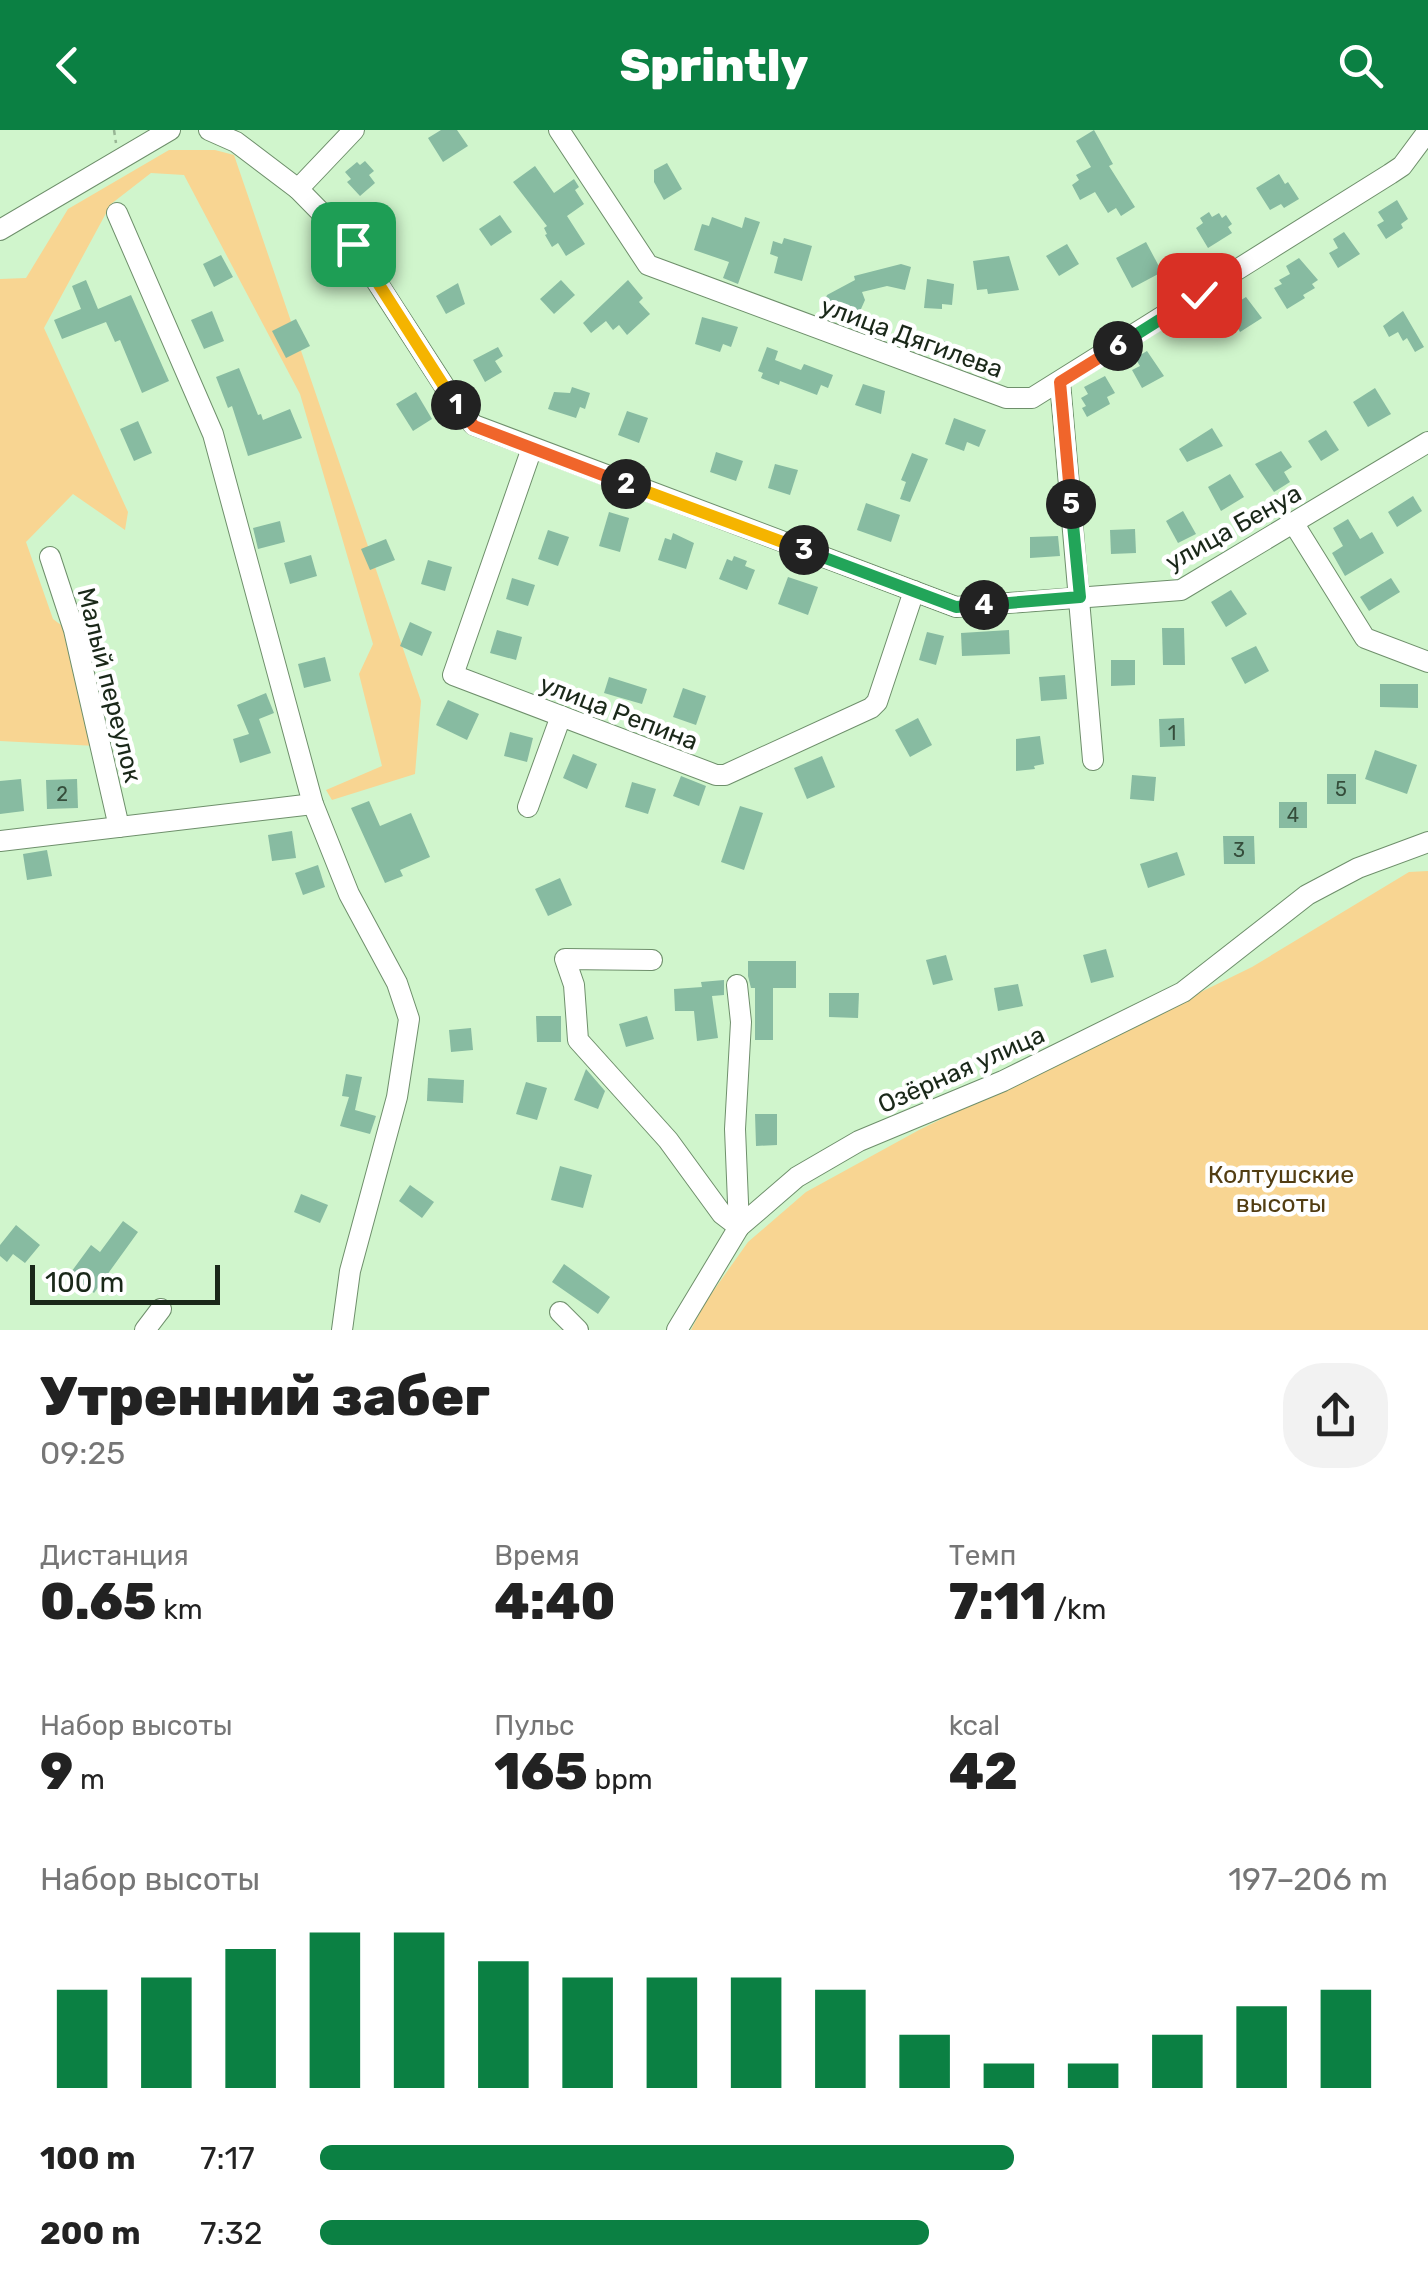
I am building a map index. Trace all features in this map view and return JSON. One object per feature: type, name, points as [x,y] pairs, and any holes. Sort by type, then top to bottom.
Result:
[{"type":"street","points":[[0,230],[170,130]]},
{"type":"street","name":"улица Бенуа","points":[[210,130],[236,142],[298,190],[353,244],[461,412],[474,426],[956,607],[1181,590],[1428,442]]},
{"type":"street","points":[[298,190],[354,130]]},
{"type":"street","name":"улица Дягилева","points":[[559,130],[648,265],[1006,398],[1032,398],[1060,382],[1390,174],[1402,166],[1428,132]]},
{"type":"street","points":[[117,212],[213,434],[313,804],[349,894],[397,983],[408,1019],[397,1096],[350,1271],[342,1330]]},
{"type":"street","points":[[1060,382],[1092,760]]},
{"type":"street","name":"улица Репина","points":[[532,448],[453,675],[716,775],[725,775],[871,708],[877,702],[914,592]]},
{"type":"street","points":[[1294,524],[1365,638],[1428,662]]},
{"type":"street","name":"Малый переулок","points":[[50,557],[74,630],[119,826]]},
{"type":"street","points":[[528,807],[561,716]]},
{"type":"street","points":[[0,841],[313,804]]},
{"type":"street","name":"Озёрная улица","points":[[677,1330],[738,1227],[798,1177],[859,1141],[1003,1081],[1184,992],[1307,895],[1358,868],[1418,846]]},
{"type":"street","points":[[652,960],[565,958],[574,985],[578,1040],[668,1140],[722,1214],[738,1227]]},
{"type":"street","points":[[737,984],[741,1022],[735,1129],[738,1227]]},
{"type":"street","points":[[145,1330],[162,1309]]},
{"type":"street","points":[[560,1312],[578,1330]]},
{"type":"green space","points":[[169,150],[215,150],[234,155],[421,701],[415,774],[332,800],[326,790],[382,766],[359,674],[373,644],[300,394],[184,175],[151,173],[111,204],[44,328],[128,512],[125,530],[73,494],[26,542],[53,619],[69,631],[96,746],[0,741],[0,279],[26,278],[68,209]]},
{"type":"green space","name":"Колтушские высоты","points":[[1428,871],[1428,1330],[691,1330],[704,1304],[748,1242],[806,1192],[919,1130],[1252,967],[1409,872]]},
{"type":"building","points":[[441,130],[457,130],[468,146],[443,162],[428,138]]},
{"type":"building","points":[[1094,130],[1113,164],[1109,166],[1135,207],[1121,216],[1116,208],[1108,213],[1095,192],[1080,200],[1072,185],[1079,180],[1076,175],[1091,167],[1076,141]]},
{"type":"building","points":[[365,161],[374,171],[369,175],[375,183],[360,196],[347,182],[351,179],[345,172]]},
{"type":"building","points":[[667,163],[682,189],[664,200],[654,182],[654,170]]},
{"type":"building","points":[[535,166],[554,193],[574,179],[579,187],[575,190],[584,204],[567,216],[585,244],[566,256],[558,243],[552,247],[545,235],[547,226],[513,182]]},
{"type":"building","points":[[1279,174],[1299,199],[1284,208],[1281,204],[1270,210],[1256,188]]},
{"type":"building","points":[[1397,200],[1408,219],[1401,224],[1403,228],[1386,239],[1377,225],[1384,221],[1378,212]]},
{"type":"building","points":[[1209,212],[1212,217],[1226,215],[1232,233],[1208,248],[1196,228],[1203,223],[1200,218]]},
{"type":"building","points":[[500,215],[512,232],[491,246],[479,229]]},
{"type":"building","points":[[712,217],[742,228],[745,217],[760,222],[738,284],[723,278],[729,262],[694,250],[702,224],[709,226]]},
{"type":"building","points":[[1344,232],[1360,254],[1338,268],[1329,253],[1338,248],[1333,239]]},
{"type":"building","points":[[784,238],[812,246],[802,281],[774,273],[778,257],[770,254],[773,241],[782,244]]},
{"type":"building","points":[[1146,242],[1162,272],[1132,288],[1116,258]]},
{"type":"building","points":[[1067,244],[1079,264],[1059,276],[1046,256]]},
{"type":"building","points":[[221,255],[233,277],[214,287],[203,264]]},
{"type":"building","points":[[1009,256],[1019,290],[988,294],[987,289],[977,290],[973,261]]},
{"type":"building","points":[[1299,258],[1318,280],[1312,284],[1315,288],[1303,295],[1305,298],[1287,309],[1274,288],[1290,274],[1286,266]]},
{"type":"building","points":[[901,264],[911,267],[905,290],[887,286],[862,292],[865,300],[861,309],[848,319],[839,321],[820,314],[827,295],[855,280],[854,276]]},
{"type":"building","points":[[927,279],[954,284],[952,305],[924,308]]},
{"type":"building","points":[[86,280],[98,309],[131,295],[169,381],[142,393],[120,340],[115,342],[106,322],[62,339],[54,320],[81,309],[72,286]]},
{"type":"building","points":[[561,280],[575,295],[554,314],[540,299]]},
{"type":"building","points":[[628,280],[650,314],[627,335],[619,325],[613,330],[606,321],[591,333],[583,323]]},
{"type":"building","points":[[458,283],[465,304],[446,314],[436,296]]},
{"type":"building","points":[[1246,297],[1262,318],[1240,332],[1233,305]]},
{"type":"building","points":[[212,311],[224,341],[204,349],[191,320]]},
{"type":"building","points":[[1403,311],[1424,347],[1415,352],[1407,338],[1403,341],[1398,332],[1389,337],[1383,326]]},
{"type":"building","points":[[702,317],[738,327],[731,347],[723,344],[720,352],[695,344]]},
{"type":"building","points":[[296,319],[310,346],[286,358],[272,331]]},
{"type":"building","points":[[939,339],[971,351],[964,368],[933,356]]},
{"type":"building","points":[[498,347],[503,356],[495,361],[502,372],[485,382],[473,360]]},
{"type":"building","points":[[767,347],[778,351],[775,360],[801,370],[804,364],[833,375],[828,388],[821,385],[817,395],[761,378],[763,373],[758,371]]},
{"type":"building","points":[[1147,351],[1164,376],[1142,388],[1132,370],[1140,366],[1135,358]]},
{"type":"building","points":[[239,368],[258,415],[263,420],[290,409],[302,438],[248,456],[232,406],[228,408],[216,377]]},
{"type":"building","points":[[1105,376],[1115,393],[1107,397],[1110,404],[1087,417],[1081,398],[1088,394],[1084,387]]},
{"type":"building","points":[[863,384],[885,391],[881,414],[855,405]]},
{"type":"building","points":[[572,387],[590,393],[585,409],[580,407],[576,418],[548,409],[554,392],[570,393]]},
{"type":"building","points":[[1375,388],[1391,414],[1368,427],[1353,402]]},
{"type":"building","points":[[416,392],[432,419],[413,431],[396,404]]},
{"type":"building","points":[[627,411],[648,418],[639,443],[618,435]]},
{"type":"building","points":[[954,418],[986,430],[979,447],[967,442],[964,451],[945,444]]},
{"type":"building","points":[[138,421],[152,453],[134,461],[120,429]]},
{"type":"building","points":[[1212,428],[1223,446],[1187,462],[1179,449]]},
{"type":"building","points":[[1326,430],[1339,450],[1321,461],[1308,441]]},
{"type":"building","points":[[1281,451],[1292,467],[1284,472],[1290,482],[1274,492],[1255,464]]},
{"type":"building","points":[[716,452],[743,461],[736,481],[710,472]]},
{"type":"building","points":[[912,453],[928,459],[910,502],[900,499],[906,482],[901,480]]},
{"type":"building","points":[[775,464],[798,470],[790,495],[768,488]]},
{"type":"building","points":[[1230,474],[1244,497],[1221,511],[1208,487]]},
{"type":"building","points":[[1413,496],[1422,511],[1397,527],[1388,512]]},
{"type":"building","points":[[866,503],[900,515],[891,542],[857,530]]},
{"type":"building","points":[[1183,511],[1196,534],[1178,543],[1166,521]]},
{"type":"building","points":[[609,512],[629,518],[620,552],[599,546]]},
{"type":"building","points":[[1348,519],[1360,539],[1372,532],[1384,553],[1345,576],[1332,553],[1343,546],[1333,528]]},
{"type":"building","points":[[280,521],[285,542],[258,549],[253,528]]},
{"type":"building","points":[[1135,529],[1136,553],[1111,554],[1110,530]]},
{"type":"building","points":[[548,530],[569,537],[558,566],[538,559]]},
{"type":"building","points":[[673,533],[694,543],[686,569],[658,560],[665,538],[671,540]]},
{"type":"building","points":[[1058,536],[1060,556],[1030,558],[1030,537]]},
{"type":"building","points":[[386,539],[395,560],[370,570],[361,549]]},
{"type":"building","points":[[311,555],[317,576],[290,584],[284,563]]},
{"type":"building","points":[[734,556],[747,561],[745,566],[755,570],[747,590],[719,579],[727,559],[732,561]]},
{"type":"building","points":[[428,560],[452,567],[445,591],[421,584]]},
{"type":"building","points":[[788,577],[818,587],[808,615],[778,604]]},
{"type":"building","points":[[512,578],[535,585],[528,606],[506,599]]},
{"type":"building","points":[[1391,578],[1400,592],[1369,611],[1360,597]]},
{"type":"building","points":[[1231,590],[1247,614],[1226,627],[1211,602]]},
{"type":"building","points":[[410,622],[432,632],[422,656],[400,646]]},
{"type":"building","points":[[1162,628],[1184,628],[1185,665],[1163,665]]},
{"type":"building","points":[[497,630],[522,637],[516,660],[490,653]]},
{"type":"building","points":[[1009,630],[1010,654],[962,656],[961,633]]},
{"type":"building","points":[[927,632],[944,636],[936,665],[919,660]]},
{"type":"building","points":[[1256,646],[1269,671],[1245,684],[1231,658]]},
{"type":"building","points":[[325,657],[331,681],[304,688],[298,664]]},
{"type":"building","points":[[1111,660],[1135,660],[1135,685],[1111,686]]},
{"type":"building","points":[[1065,675],[1067,699],[1041,701],[1039,677]]},
{"type":"building","points":[[609,677],[647,689],[642,704],[604,693]]},
{"type":"building","points":[[1380,684],[1418,684],[1418,708],[1380,707]]},
{"type":"building","points":[[683,688],[706,696],[696,725],[673,717]]},
{"type":"building","points":[[266,693],[274,713],[259,719],[271,753],[240,763],[233,739],[249,734],[237,705]]},
{"type":"building","points":[[448,700],[479,714],[467,740],[436,725]]},
{"type":"building","points":[[918,718],[932,745],[910,757],[895,730]]},
{"type":"building","points":[[1184,718],[1185,746],[1160,747],[1159,719]]},
{"type":"building","points":[[510,732],[533,738],[527,762],[504,756]]},
{"type":"building","points":[[1040,736],[1044,764],[1016,771],[1016,739]]},
{"type":"building","points":[[1375,750],[1417,765],[1407,794],[1365,779]]},
{"type":"building","points":[[573,754],[597,764],[587,789],[563,778]]},
{"type":"building","points":[[822,756],[835,787],[807,799],[794,768]]},
{"type":"building","points":[[1327,774],[1356,774],[1356,804],[1327,804]]},
{"type":"building","points":[[1132,775],[1156,777],[1154,801],[1130,799]]},
{"type":"building","points":[[681,776],[706,786],[699,806],[673,796]]},
{"type":"building","points":[[21,779],[24,811],[0,814],[0,781]]},
{"type":"building","points":[[77,779],[78,808],[47,809],[46,780]]},
{"type":"building","points":[[632,782],[656,789],[648,814],[625,807]]},
{"type":"building","points":[[369,801],[380,826],[411,813],[430,857],[400,870],[403,876],[385,883],[351,808]]},
{"type":"building","points":[[1279,802],[1307,802],[1307,828],[1279,828]]},
{"type":"building","points":[[740,806],[763,813],[744,870],[721,862]]},
{"type":"building","points":[[292,831],[296,858],[272,861],[268,835]]},
{"type":"building","points":[[1223,836],[1254,836],[1255,864],[1224,864]]},
{"type":"building","points":[[47,850],[52,876],[27,880],[23,854]]},
{"type":"building","points":[[1177,852],[1185,875],[1148,888],[1140,864]]},
{"type":"building","points":[[318,865],[325,887],[303,895],[295,873]]},
{"type":"building","points":[[560,878],[572,905],[548,916],[535,889]]},
{"type":"building","points":[[1106,949],[1114,977],[1091,983],[1083,955]]},
{"type":"building","points":[[946,955],[953,980],[933,985],[926,960]]},
{"type":"building","points":[[748,961],[796,961],[796,988],[773,988],[773,1040],[755,1040],[755,988],[751,988]]},
{"type":"building","points":[[724,980],[724,995],[712,996],[718,1038],[697,1041],[694,1011],[675,1011],[674,989]]},
{"type":"building","points":[[1018,984],[1023,1006],[998,1011],[994,988]]},
{"type":"building","points":[[829,993],[859,993],[858,1018],[829,1017]]},
{"type":"building","points":[[536,1016],[561,1016],[561,1042],[537,1042]]},
{"type":"building","points":[[647,1016],[654,1039],[626,1047],[619,1024]]},
{"type":"building","points":[[471,1028],[473,1050],[451,1052],[449,1030]]},
{"type":"building","points":[[586,1069],[605,1091],[598,1109],[574,1100]]},
{"type":"building","points":[[346,1074],[362,1077],[355,1110],[376,1116],[370,1134],[340,1126],[349,1097],[342,1096]]},
{"type":"building","points":[[428,1078],[464,1080],[463,1103],[427,1101]]},
{"type":"building","points":[[526,1082],[547,1088],[537,1120],[516,1114]]},
{"type":"building","points":[[755,1114],[777,1114],[777,1145],[756,1146]]},
{"type":"building","points":[[560,1166],[592,1175],[583,1208],[551,1200]]},
{"type":"building","points":[[410,1185],[434,1202],[422,1218],[399,1201]]},
{"type":"building","points":[[301,1194],[328,1205],[320,1223],[294,1212]]},
{"type":"building","points":[[123,1221],[138,1232],[94,1293],[69,1275],[91,1245],[100,1252]]},
{"type":"building","points":[[16,1225],[40,1245],[25,1263],[13,1254],[7,1262],[0,1256],[0,1245]]},
{"type":"building","points":[[564,1264],[610,1297],[598,1314],[552,1282]]},
{"type":"route","points":[[353,244],[461,412],[474,426],[956,607],[1080,597],[1060,382],[1199,295]]}]
